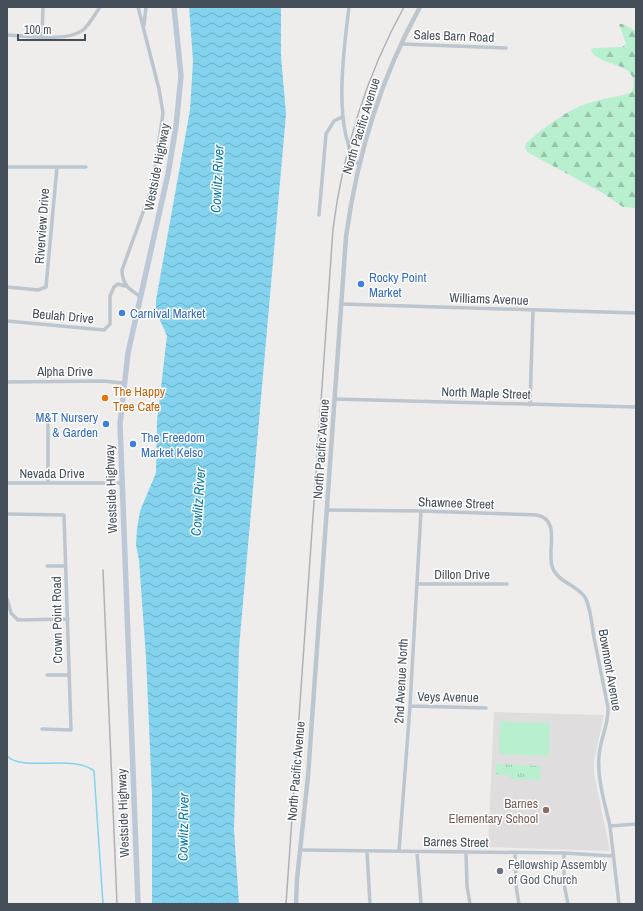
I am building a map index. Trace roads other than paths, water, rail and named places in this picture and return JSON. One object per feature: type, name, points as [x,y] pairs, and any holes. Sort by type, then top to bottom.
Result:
[{"type":"main road","name":"Westside Highway","points":[[138,904],[121,484],[120,424],[123,383],[128,353],[168,174],[177,120],[181,76],[174,7]]},
{"type":"street","points":[[42,36],[43,7]]},
{"type":"street","points":[[7,35],[74,35],[83,30],[100,7]]},
{"type":"street","points":[[138,7],[162,103],[163,119],[149,196],[142,220],[123,268],[122,276],[126,286],[141,297]]},
{"type":"street","points":[[143,28],[146,7]]},
{"type":"street","points":[[349,7],[341,100],[342,117],[352,152],[358,164]]},
{"type":"street","name":"North Pacific Avenue","points":[[296,904],[308,776],[336,399],[346,237],[358,164],[378,100],[401,44],[420,7]]},
{"type":"street","name":"Sales Barn Road","points":[[401,44],[506,48]]},
{"type":"street","points":[[319,215],[326,134],[334,121],[342,117]]},
{"type":"street","points":[[7,167],[86,167]]},
{"type":"street","name":"Riverview Drive","points":[[7,287],[38,290],[46,287],[57,167]]},
{"type":"street","name":"Beulah Drive","points":[[7,321],[104,330],[110,324],[111,292],[118,284],[126,286]]},
{"type":"street","name":"Williams Avenue","points":[[342,304],[636,313]]},
{"type":"street","points":[[530,405],[533,310]]},
{"type":"street","name":"Alpha Drive","points":[[7,382],[103,381],[123,383]]},
{"type":"street","name":"North Maple Street","points":[[336,399],[636,407]]},
{"type":"street","points":[[48,419],[48,483]]},
{"type":"street","name":"Nevada Drive","points":[[7,483],[121,484]]},
{"type":"street","name":"Shawnee Street","points":[[327,510],[421,511],[544,517],[551,525],[551,555]]},
{"type":"street","name":"2nd Avenue North","points":[[399,851],[410,706],[421,511]]},
{"type":"street","name":"Crown Point Road","points":[[7,514],[64,515],[68,619],[68,675],[71,730],[42,729]]},
{"type":"street","name":"Bowmont Avenue","points":[[551,555],[552,566],[556,573],[561,579],[580,592],[589,608],[608,707],[609,718],[599,758],[599,772],[610,826],[612,856]]},
{"type":"street","name":"Crown Point Road","points":[[47,566],[66,566]]},
{"type":"street","name":"Dillon Drive","points":[[417,584],[507,584]]},
{"type":"street","points":[[7,599],[11,613],[18,620],[68,619]]},
{"type":"street","name":"Crown Point Road","points":[[47,675],[68,675]]},
{"type":"street","name":"Veys Avenue","points":[[410,706],[486,708]]},
{"type":"street","points":[[610,826],[636,824]]},
{"type":"street","name":"Barnes Street","points":[[300,850],[515,854],[564,853],[612,856]]},
{"type":"street","points":[[367,851],[370,904]]},
{"type":"street","points":[[418,852],[421,904]]},
{"type":"street","points":[[466,853],[467,886],[470,904]]},
{"type":"street","points":[[564,853],[564,884],[568,904]]},
{"type":"street","points":[[515,854],[516,886],[519,904]]},
{"type":"street","points":[[612,856],[619,904]]},
{"type":"water","name":"Cowlitz River","points":[[189,7],[281,7],[281,56],[286,114],[239,648],[234,830],[239,904],[152,904],[152,794],[146,657],[139,560],[136,545],[140,511],[156,473],[157,421],[167,336],[156,311],[156,300],[190,110],[193,61]]},
{"type":"waterway","points":[[7,756],[14,761],[24,763],[74,764],[85,766],[94,771],[103,904]]},
{"type":"railway","points":[[286,904],[333,229],[343,171],[358,115],[378,60],[404,7]]},
{"type":"railway","points":[[103,570],[117,904]]},
{"type":"place","name":"Rocky Point Market","points":[[361,284]]},
{"type":"place","name":"Carnival Market","points":[[122,313]]},
{"type":"place","name":"The Happy Tree Cafe","points":[[105,398]]},
{"type":"place","name":"M&T Nursery & Garden","points":[[106,424]]},
{"type":"place","name":"The Freedom Market Kelso","points":[[133,444]]},
{"type":"place","name":"Barnes Elementary School","points":[[546,810]]},
{"type":"place","name":"Fellowship Assembly of God Church","points":[[500,871]]}]
